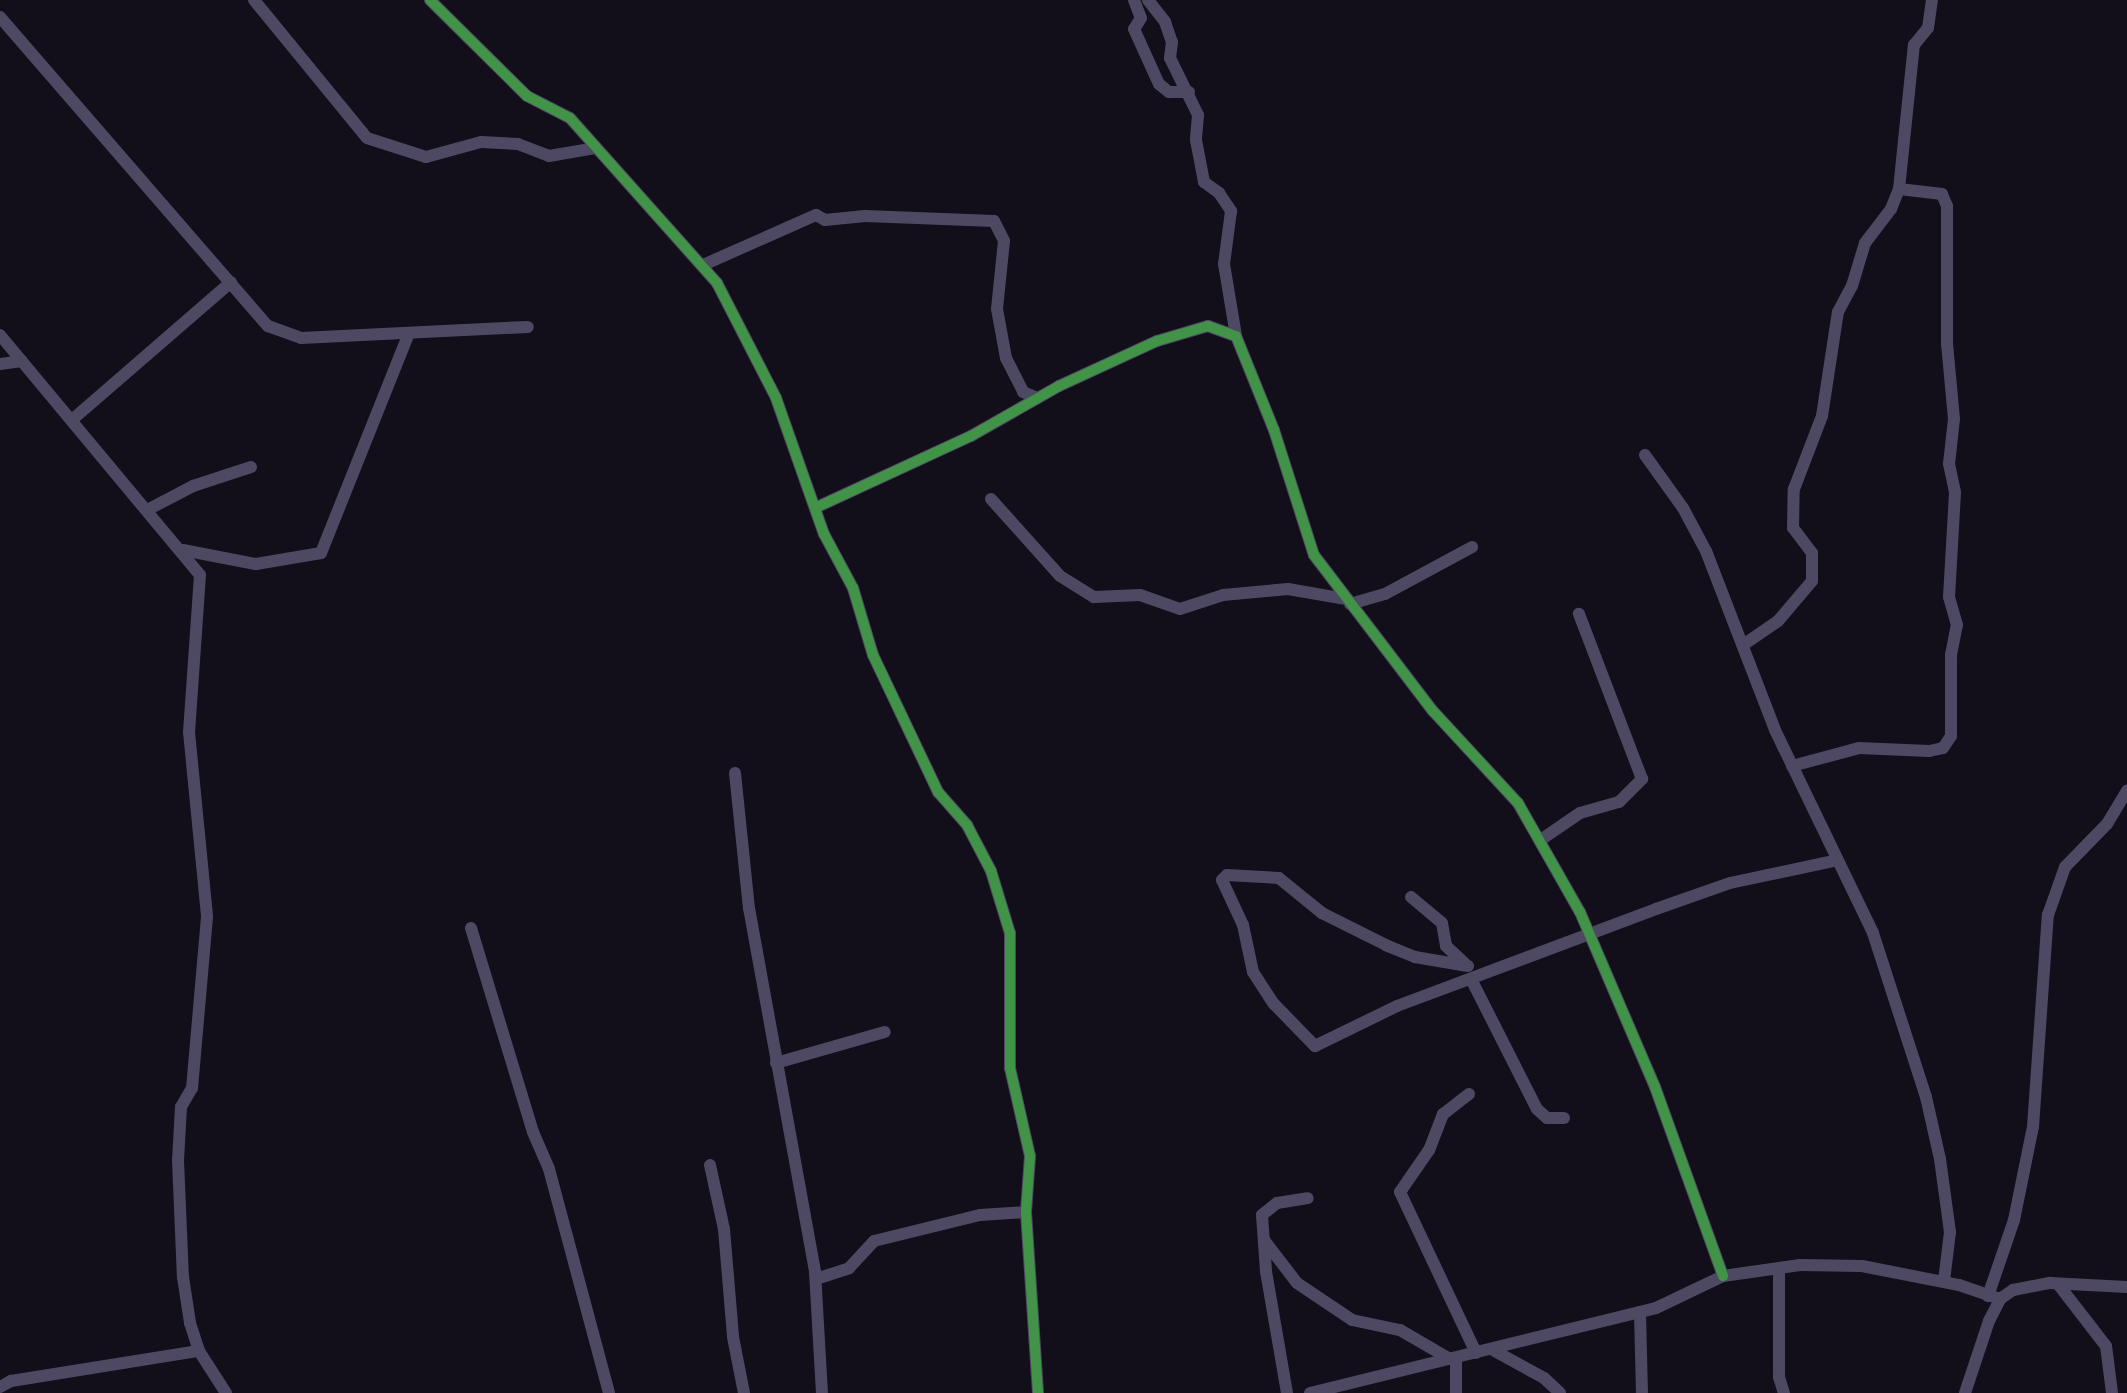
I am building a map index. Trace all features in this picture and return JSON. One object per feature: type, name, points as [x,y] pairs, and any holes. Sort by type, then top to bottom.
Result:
[{"type":"street","points":[[254,0],[367,138],[426,157],[481,142],[518,144],[549,156],[596,148]]},
{"type":"street","points":[[430,0],[527,96],[562,110],[703,265],[730,305],[769,382],[832,552],[853,589],[873,655],[938,792],[967,825],[988,864],[1009,928],[1010,1068],[1030,1156],[1026,1212],[1038,1393]]},
{"type":"street","points":[[1134,0],[1141,18],[1134,29],[1159,84],[1169,92],[1189,92]]},
{"type":"street","points":[[1148,0],[1165,22],[1172,42],[1170,58],[1199,117],[1200,169],[1208,188],[1219,193],[1231,211],[1224,264],[1236,335],[1274,430],[1314,555],[1433,710],[1518,803],[1542,839],[1591,935],[1655,1087],[1723,1276]]},
{"type":"street","points":[[1743,645],[1778,621],[1812,581],[1814,559],[1792,521],[1794,489],[1822,416],[1838,312],[1852,286],[1865,243],[1891,209],[1899,189],[1914,45],[1928,29],[1932,0]]},
{"type":"street","points":[[0,17],[268,326],[283,334],[301,338],[528,327]]},
{"type":"street","points":[[1793,766],[1859,748],[1929,751],[1944,748],[1951,736],[1951,656],[1957,625],[1949,597],[1955,492],[1949,464],[1954,419],[1947,344],[1947,206],[1941,194],[1899,189]]},
{"type":"street","points":[[703,265],[812,215],[825,220],[865,216],[994,221],[1004,241],[997,309],[1006,358],[1023,392],[1038,398]]},
{"type":"street","points":[[73,419],[231,282]]},
{"type":"street","points":[[815,508],[971,436],[1038,398],[1157,341],[1194,328],[1219,326],[1236,335]]},
{"type":"street","points":[[183,550],[256,564],[321,553],[409,333]]},
{"type":"street","points":[[0,335],[183,550],[194,564],[201,584],[189,732],[207,917],[192,1088],[181,1107],[178,1160],[183,1277],[199,1351],[226,1393]]},
{"type":"street","points":[[0,363],[22,361]]},
{"type":"street","points":[[1645,456],[1683,508],[1706,551],[1762,701],[1873,933],[1931,1113],[1950,1223],[1944,1281]]},
{"type":"street","points":[[149,509],[193,486],[251,467]]},
{"type":"street","points":[[991,499],[1060,576],[1094,597],[1140,595],[1180,609],[1223,595],[1282,589],[1348,601],[1394,589],[1472,547]]},
{"type":"street","points":[[1542,839],[1580,813],[1619,802],[1642,779],[1580,614]]},
{"type":"street","points":[[735,773],[749,908],[816,1279],[822,1393]]},
{"type":"street","points":[[1965,1393],[2014,1220],[2033,1127],[2049,915],[2065,867],[2107,824],[2127,791]]},
{"type":"street","points":[[1474,973],[1415,957],[1387,945],[1322,913],[1279,878],[1227,875],[1222,880],[1242,925],[1252,972],[1274,1004],[1315,1046],[1367,1019],[1474,973],[1591,935],[1730,883],[1838,860]]},
{"type":"street","points":[[1411,897],[1442,923],[1446,946],[1474,973],[1537,1109],[1547,1118],[1564,1118]]},
{"type":"street","points":[[471,928],[533,1132],[549,1169],[609,1393]]},
{"type":"street","points":[[776,1063],[885,1032]]},
{"type":"street","points":[[1469,1094],[1443,1114],[1429,1150],[1400,1192],[1476,1353]]},
{"type":"street","points":[[710,1166],[724,1229],[733,1337],[744,1393]]},
{"type":"street","points":[[1287,1393],[1264,1240],[1266,1208],[1308,1198]]},
{"type":"street","points":[[816,1279],[849,1268],[874,1241],[980,1215],[1026,1212]]},
{"type":"street","points":[[1264,1240],[1297,1283],[1342,1314],[1354,1321],[1400,1331],[1453,1358]]},
{"type":"street","points":[[1310,1393],[1640,1312],[1723,1276],[1779,1268],[1862,1266],[1944,1281],[1994,1298],[2022,1288],[2058,1284],[2127,1287]]},
{"type":"street","points":[[1779,1268],[1779,1377],[1784,1393]]},
{"type":"street","points":[[2058,1284],[2106,1346],[2112,1393]]},
{"type":"street","points":[[1640,1312],[1642,1393]]},
{"type":"street","points":[[1491,1349],[1544,1378],[1560,1393]]},
{"type":"street","points":[[0,1387],[11,1381],[199,1351]]},
{"type":"street","points":[[1453,1358],[1456,1393]]},
{"type":"cycle path","points":[[430,0],[527,96],[570,118],[717,283],[776,398],[824,534],[853,588],[873,655],[938,792],[967,825],[991,871],[1010,933],[1010,1068],[1030,1156],[1026,1212],[1038,1393]]},
{"type":"cycle path","points":[[815,508],[971,436],[1059,386],[1157,341],[1208,326],[1236,336],[1274,430],[1314,555],[1433,711],[1518,803],[1580,912],[1655,1087],[1723,1276]]}]
